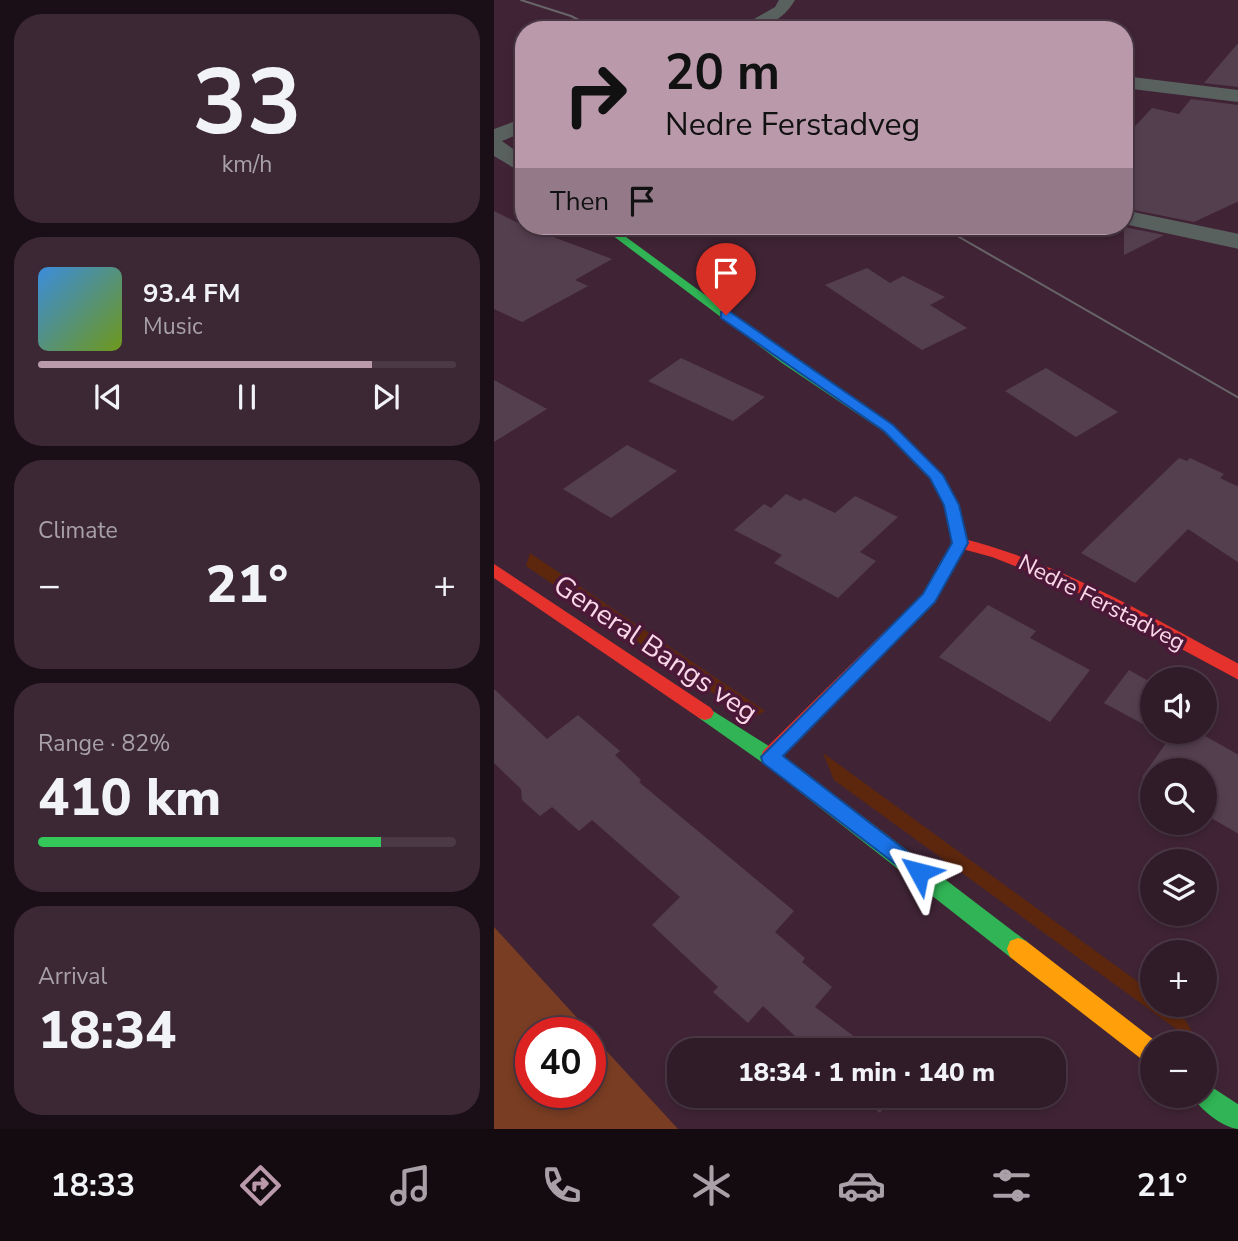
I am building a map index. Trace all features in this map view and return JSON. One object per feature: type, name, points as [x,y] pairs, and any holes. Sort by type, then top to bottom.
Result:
[{"type":"street","points":[[763,21],[780,10],[787,0]]},
{"type":"street","points":[[1133,83],[1238,96]]},
{"type":"street","points":[[494,137],[515,128]]},
{"type":"street","points":[[494,146],[515,161]]},
{"type":"street","points":[[1133,219],[1238,242]]},
{"type":"street","points":[[617,235],[786,359],[888,428],[936,475],[952,505],[960,543],[929,598],[770,757]]},
{"type":"street","name":"Nedre Ferstadveg","points":[[960,543],[1000,551],[1116,606],[1238,673]]},
{"type":"street","name":"General Bangs veg","points":[[494,570],[770,757],[1140,1044]]},
{"type":"street","points":[[1217,1104],[1238,1120]]},
{"type":"shaded area","points":[[530,553],[765,711],[756,716],[744,714],[526,566]]},
{"type":"shaded area","points":[[823,753],[1140,983],[1140,1003],[834,780]]},
{"type":"shaded area","points":[[494,927],[576,1017],[515,1017],[515,1108],[606,1108],[606,1050],[678,1129],[494,1129]]},
{"type":"shaded area","points":[[1160,1017],[1182,1017],[1191,1031],[1179,1031]]},
{"type":"building","points":[[1239,42],[1239,87],[1204,83]]},
{"type":"building","points":[[1191,99],[1239,105],[1239,201],[1194,222],[1133,210],[1133,128],[1152,108],[1179,114]]},
{"type":"building","points":[[494,211],[515,222],[515,235],[548,235],[612,259],[575,280],[588,286],[522,322],[494,309]]},
{"type":"building","points":[[1133,229],[1164,235],[1124,255],[1124,235],[1133,235]]},
{"type":"building","points":[[867,268],[890,283],[903,276],[945,297],[930,305],[967,328],[922,350],[825,285]]},
{"type":"building","points":[[681,358],[765,397],[733,421],[648,381]]},
{"type":"building","points":[[1046,368],[1118,412],[1076,437],[1005,391]]},
{"type":"building","points":[[494,380],[547,409],[494,442]]},
{"type":"building","points":[[627,445],[677,471],[611,518],[563,489]]},
{"type":"building","points":[[1179,458],[1187,461],[1190,458],[1224,474],[1220,478],[1239,487],[1239,563],[1188,529],[1135,583],[1081,553]]},
{"type":"building","points":[[786,494],[800,501],[804,498],[835,513],[855,496],[898,517],[860,552],[876,561],[838,598],[774,563],[782,555],[734,530],[764,504],[771,508]]},
{"type":"building","points":[[988,605],[1036,631],[1030,638],[1090,670],[1050,722],[939,657]]},
{"type":"building","points":[[1129,670],[1140,676],[1140,722],[1104,703]]},
{"type":"building","points":[[494,689],[547,739],[578,715],[620,751],[615,755],[641,780],[639,782],[794,911],[775,932],[805,958],[802,962],[832,987],[815,1007],[856,1038],[797,1038],[763,1006],[748,1023],[713,992],[718,987],[652,925],[680,897],[592,820],[579,831],[552,807],[540,816],[522,800],[521,789],[494,763]]},
{"type":"building","points":[[1217,743],[1239,755],[1239,834],[1217,821],[1217,758],[1156,758],[1165,744]]},
{"type":"tram line","points":[[521,0],[581,21]]},
{"type":"tram line","points":[[956,235],[1239,398]]},
{"type":"traffic: fast","points":[[617,235],[786,360],[888,428],[936,476],[952,505],[960,543],[929,598],[892,635]]},
{"type":"traffic: fast","points":[[705,713],[770,757],[1018,949]]},
{"type":"traffic: fast","points":[[1217,1104],[1239,1120]]},
{"type":"traffic: slow","points":[[1018,949],[1140,1044]]},
{"type":"traffic: jam","points":[[960,543],[995,552],[1067,580],[1239,673]]},
{"type":"traffic: jam","points":[[494,570],[705,713]]},
{"type":"traffic: jam","points":[[770,757],[892,635]]},
{"type":"route","points":[[726,315],[888,428],[936,475],[952,505],[960,543],[929,598],[806,724],[770,757],[919,872]]}]
